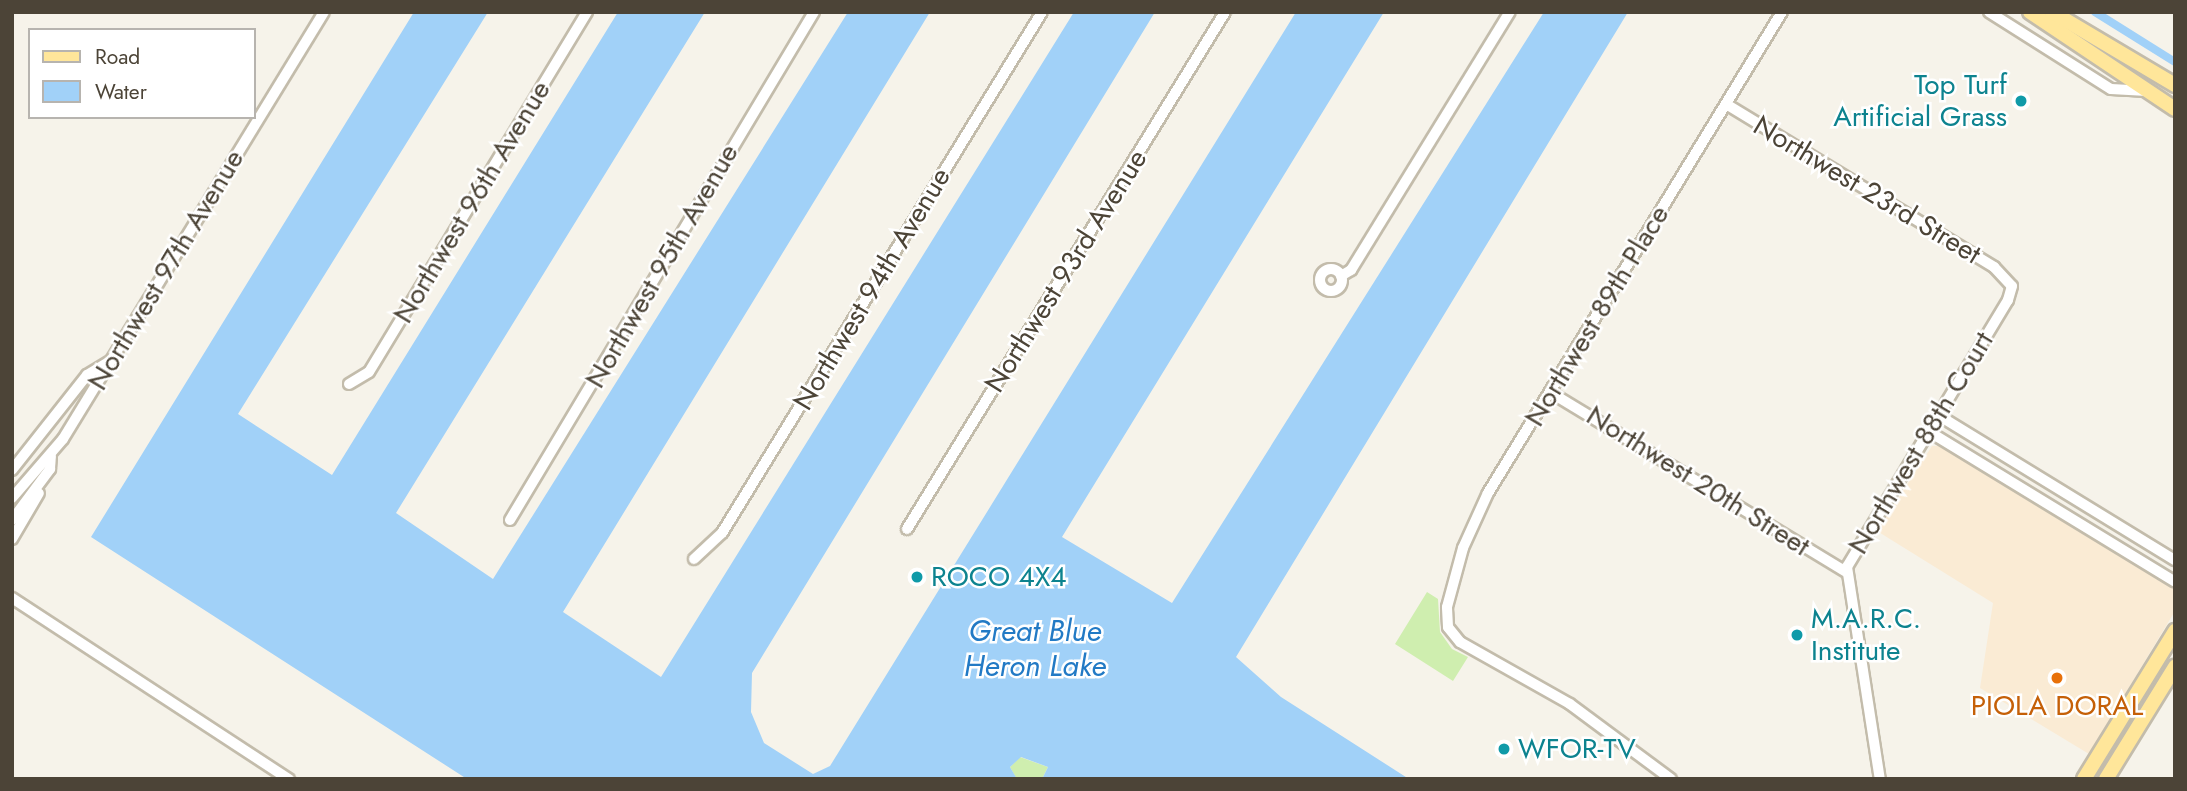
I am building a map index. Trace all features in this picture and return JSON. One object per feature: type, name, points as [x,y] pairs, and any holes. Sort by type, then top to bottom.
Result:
[{"type":"main road","points":[[2030,12],[2175,109]]},
{"type":"main road","points":[[2052,12],[2174,85]]},
{"type":"main road","points":[[2141,87],[2174,85]]},
{"type":"main road","points":[[2084,779],[2175,631]]},
{"type":"main road","points":[[2106,779],[2175,667]]},
{"type":"street","name":"Northwest 97th Avenue","points":[[12,520],[50,470],[51,456],[324,12]]},
{"type":"street","name":"Northwest 96th Avenue","points":[[349,384],[369,372],[587,12]]},
{"type":"street","name":"Northwest 95th Avenue","points":[[510,520],[814,12]]},
{"type":"street","name":"Northwest 94th Avenue","points":[[694,559],[722,533],[1042,12]]},
{"type":"street","name":"Northwest 93rd Avenue","points":[[907,529],[1225,12]]},
{"type":"street","points":[[1341,276],[1351,270],[1510,12]]},
{"type":"street","name":"Northwest 89th Place","points":[[1671,779],[1586,714],[1467,647],[1450,632],[1448,598],[1467,535],[1550,392],[1782,12]]},
{"type":"street","points":[[1989,12],[2101,83],[2141,87]]},
{"type":"street","name":"Northwest 23rd Street","points":[[1726,104],[2007,278]]},
{"type":"street","name":"Northwest 88th Court","points":[[1880,779],[1846,572],[1852,554],[2011,296],[2007,278]]},
{"type":"street","points":[[12,470],[87,375],[112,359]]},
{"type":"street","name":"Northwest 20th Street","points":[[1550,392],[1846,572]]},
{"type":"street","points":[[1938,415],[2175,560]]},
{"type":"street","points":[[1928,431],[2175,582]]},
{"type":"street","name":"Northwest 97th Avenue","points":[[12,498],[38,463],[51,456]]},
{"type":"street","points":[[12,539],[39,496],[41,481]]},
{"type":"street","points":[[2078,523],[2101,514]]},
{"type":"street","points":[[12,598],[289,779]]},
{"type":"shaded area","points":[[1932,446],[1939,446],[2175,589],[2175,611],[2089,754],[1980,688],[1993,603],[1877,531]]},
{"type":"green space","points":[[1427,592],[1438,599],[1440,632],[1452,649],[1468,657],[1453,681],[1395,644]]},
{"type":"green space","points":[[1020,757],[1048,767],[1042,779],[1016,778],[1010,767]]},
{"type":"water","name":"Great Blue Heron Lake","points":[[414,12],[488,12],[238,414],[332,475],[618,12],[705,12],[396,513],[493,579],[848,12],[930,12],[563,612],[661,677],[1074,12],[1155,12],[752,673],[751,712],[764,743],[813,774],[830,766],[1296,12],[1384,12],[1062,537],[1172,603],[1544,12],[1628,12],[1236,657],[1281,697],[1409,779],[1042,779],[1048,767],[1021,757],[1010,767],[1017,779],[467,779],[91,537]]},
{"type":"waterway","points":[[2095,12],[2175,62]]},
{"type":"place","name":"Top Turf Artificial Grass","points":[[2021,101]]},
{"type":"place","name":"ROCO 4X4","points":[[917,577]]},
{"type":"place","name":"M.A.R.C. Institute","points":[[1797,635]]},
{"type":"place","name":"PIOLA DORAL","points":[[2057,678]]},
{"type":"place","name":"WFOR-TV","points":[[1504,749]]}]
